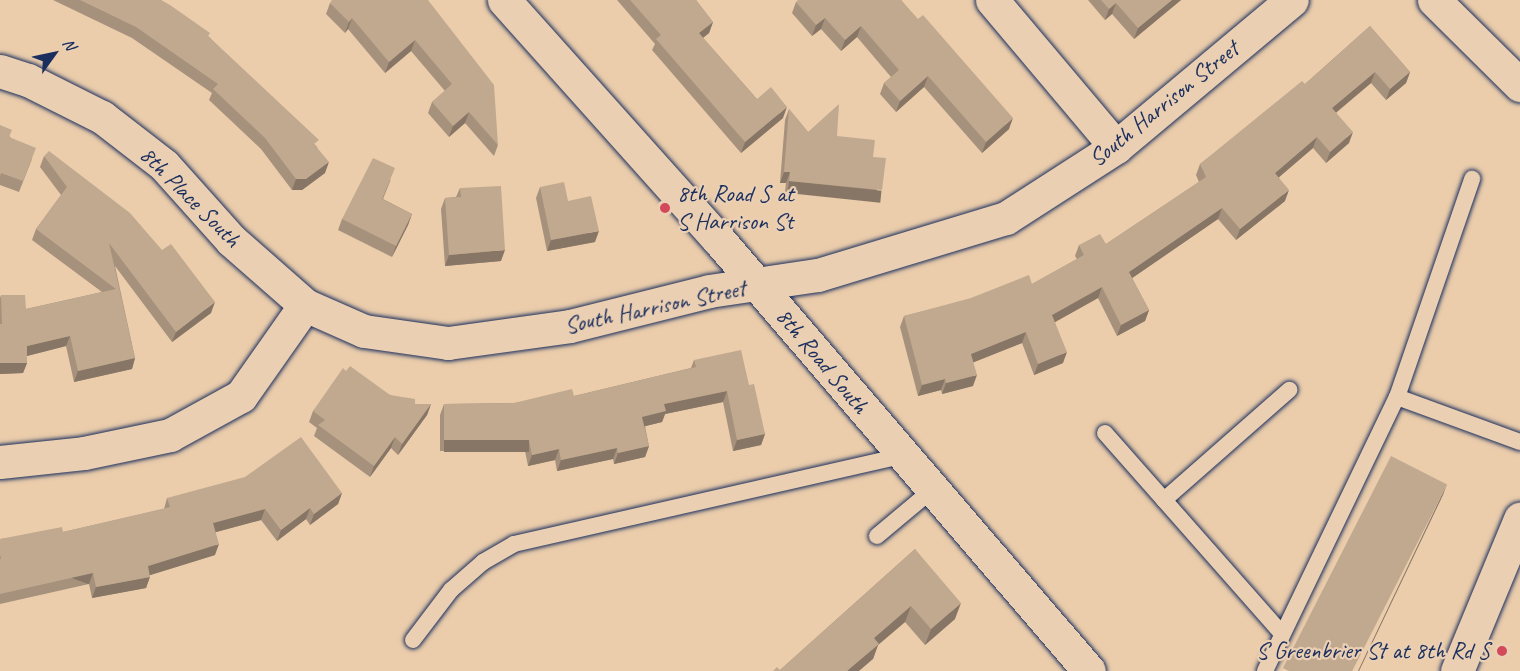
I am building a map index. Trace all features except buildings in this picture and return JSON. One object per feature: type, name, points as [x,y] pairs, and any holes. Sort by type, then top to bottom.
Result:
[{"type":"street","name":"8th Road South","points":[[504,0],[758,285],[902,456],[1089,671]]},
{"type":"street","points":[[992,0],[1116,147]]},
{"type":"street","name":"South Harrison Street","points":[[305,305],[364,331],[448,343],[570,326],[709,291],[818,275],[1006,218],[1116,147],[1292,0]]},
{"type":"street","points":[[1434,0],[1520,85]]},
{"type":"street","name":"8th Place South","points":[[0,71],[28,80],[111,123],[164,165],[231,240],[305,305]]},
{"type":"street","points":[[0,462],[84,453],[170,435],[241,396],[305,305]]},
{"type":"street","points":[[1457,671],[1520,519]]},
{"type":"lane","points":[[1264,671],[1397,397],[1472,179]]},
{"type":"lane","points":[[1164,500],[1289,390]]},
{"type":"lane","points":[[1397,397],[1520,442]]},
{"type":"lane","points":[[1105,434],[1282,634]]},
{"type":"lane","points":[[412,640],[451,590],[483,562],[514,544],[902,456]]},
{"type":"lane","points":[[877,536],[932,490]]},
{"type":"place","name":"8th Road S at S Harrison St","points":[[665,208]]},
{"type":"place","name":"S Greenbrier St at 8th Rd S","points":[[1502,651]]}]
